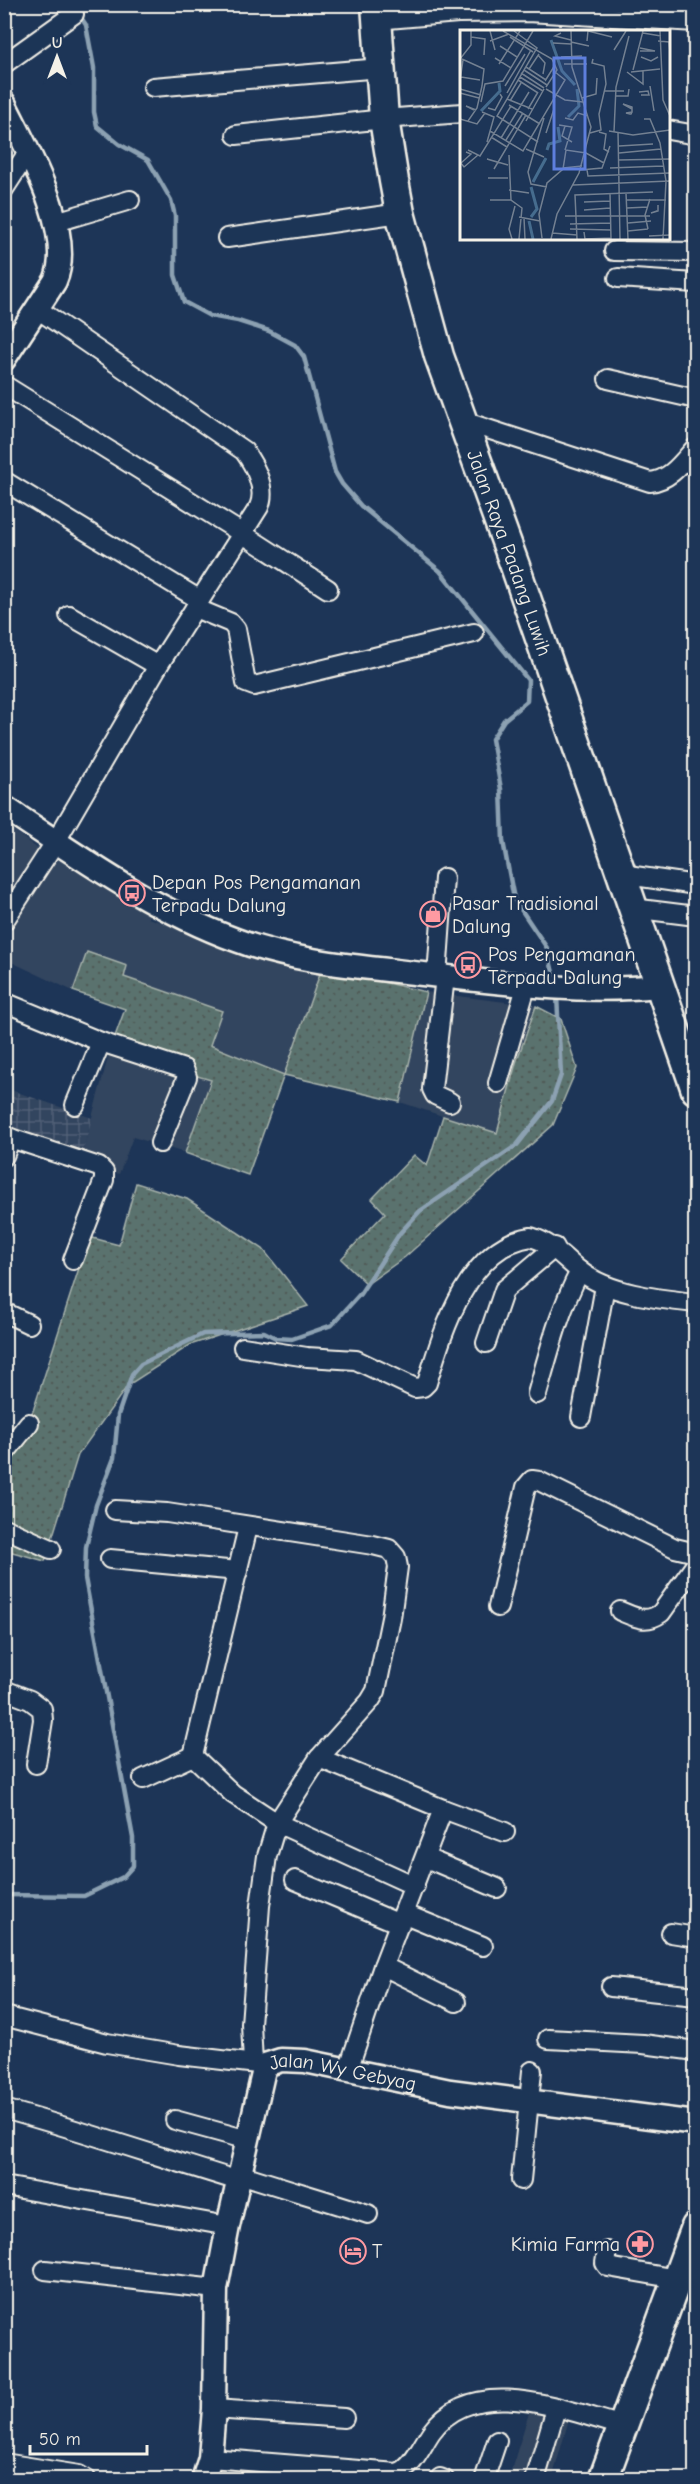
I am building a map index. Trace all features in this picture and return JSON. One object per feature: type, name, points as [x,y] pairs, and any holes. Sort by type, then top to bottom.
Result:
[{"type":"main road","name":"Jalan Raya Padang Luwih","points":[[376,12],[384,118],[400,213],[439,356],[560,697],[658,986],[687,1044],[696,1090]]},
{"type":"main road","points":[[603,2480],[696,2227]]},
{"type":"street","points":[[376,12],[548,12],[611,24],[696,22]]},
{"type":"street","points":[[4,64],[74,14]]},
{"type":"street","points":[[153,87],[381,68]]},
{"type":"street","points":[[4,103],[28,152],[56,222],[60,238],[60,270],[55,281],[4,359]]},
{"type":"street","points":[[236,135],[384,118],[460,113]]},
{"type":"street","points":[[670,130],[696,135]]},
{"type":"street","points":[[4,189],[28,152]]},
{"type":"street","points":[[56,222],[130,200]]},
{"type":"street","points":[[227,238],[400,213]]},
{"type":"street","points":[[614,251],[696,252]]},
{"type":"street","points":[[618,278],[696,283]]},
{"type":"street","points":[[4,921],[56,842],[158,666],[243,534],[263,496],[254,468],[244,451],[36,308]]},
{"type":"street","points":[[608,379],[696,399]]},
{"type":"street","points":[[4,386],[243,534],[328,590]]},
{"type":"street","points":[[463,421],[651,482],[660,481],[669,476],[696,447]]},
{"type":"street","points":[[4,480],[231,623],[236,629],[246,682],[254,686],[474,633]]},
{"type":"street","points":[[69,615],[158,666]]},
{"type":"street","points":[[4,807],[134,890],[195,923],[238,941],[343,965],[526,987],[598,990],[658,986]]},
{"type":"street","points":[[621,874],[696,885]]},
{"type":"street","points":[[444,878],[441,976],[432,1089],[435,1095],[450,1102]]},
{"type":"street","points":[[632,908],[696,916]]},
{"type":"street","points":[[498,1083],[526,987]]},
{"type":"street","points":[[4,1002],[101,1042],[186,1071],[187,1077],[160,1143]]},
{"type":"street","points":[[75,1105],[101,1042]]},
{"type":"street","points":[[4,1156],[8,1137],[99,1167],[104,1172],[104,1180],[73,1260]]},
{"type":"street","points":[[243,1347],[307,1357],[356,1360],[415,1388],[423,1387],[427,1383],[444,1329],[465,1287],[496,1250],[531,1237],[555,1247],[580,1271],[605,1286],[696,1303]]},
{"type":"street","points":[[486,1343],[504,1290],[555,1247]]},
{"type":"street","points":[[537,1394],[559,1316],[580,1271]]},
{"type":"street","points":[[581,1417],[605,1286]]},
{"type":"street","points":[[4,1312],[29,1324]]},
{"type":"street","points":[[4,1454],[29,1423]]},
{"type":"street","points":[[498,1607],[526,1487],[532,1480],[539,1481],[675,1548],[696,1553]]},
{"type":"street","points":[[4,2016],[107,2043],[179,2055],[259,2064],[251,2024],[260,1906],[267,1856],[277,1823],[319,1758],[370,1701],[376,1691],[391,1618],[398,1567],[396,1557],[389,1549],[167,1513],[115,1510]]},
{"type":"street","points":[[193,1756],[248,1527]]},
{"type":"street","points":[[4,1528],[51,1549]]},
{"type":"street","points":[[110,1560],[238,1571]]},
{"type":"street","points":[[620,1611],[638,1619],[653,1619],[661,1613],[696,1564]]},
{"type":"street","points":[[4,1690],[30,1700],[42,1709],[43,1720],[36,1764]]},
{"type":"street","points":[[143,1779],[193,1756]]},
{"type":"street","points":[[193,1756],[233,1794],[277,1823],[415,1886]]},
{"type":"street","points":[[319,1758],[505,1832]]},
{"type":"street","points":[[348,2070],[383,1966],[403,1919],[443,1809]]},
{"type":"street","points":[[426,1858],[497,1888]]},
{"type":"street","points":[[295,1880],[483,1946]]},
{"type":"street","points":[[671,1933],[696,1937]]},
{"type":"street","points":[[383,1966],[456,2002]]},
{"type":"street","points":[[611,1987],[696,1996]]},
{"type":"street","points":[[548,2039],[643,2044],[696,2051]]},
{"type":"street","name":"Jalan Wy Gebyag","points":[[207,2469],[214,2409],[216,2289],[248,2140],[259,2064],[292,2060],[450,2091],[696,2123]]},
{"type":"street","points":[[521,2180],[532,2071]]},
{"type":"street","points":[[4,2109],[92,2133],[151,2155],[329,2200],[368,2214]]},
{"type":"street","points":[[175,2120],[248,2140]]},
{"type":"street","points":[[4,2186],[228,2226]]},
{"type":"street","points":[[607,2250],[605,2263],[608,2267],[677,2279]]},
{"type":"street","points":[[45,2270],[216,2289]]},
{"type":"street","points":[[207,2469],[397,2473],[407,2468],[439,2422],[451,2412],[467,2405],[510,2398],[623,2426]]},
{"type":"street","points":[[535,2480],[556,2408]]},
{"type":"street","points":[[214,2409],[344,2418]]},
{"type":"street","points":[[484,2480],[497,2441]]},
{"type":"street","points":[[4,2463],[79,2475],[87,2480]]},
{"type":"shaded area","points":[[5,824],[42,852],[153,904],[148,918],[250,951],[322,968],[284,1075],[210,1045],[222,1011],[124,977],[127,966],[87,952],[73,991],[5,959]]},
{"type":"shaded area","points":[[426,992],[536,1006],[516,1063],[497,1134],[400,1102]]},
{"type":"shaded area","points":[[110,1050],[211,1080],[185,1153],[133,1137],[119,1174],[80,1162]]},
{"type":"shaded area","points":[[5,1088],[92,1118],[80,1162],[5,1136]]},
{"type":"shaded area","points":[[534,2397],[573,2405],[552,2479],[508,2480]]},
{"type":"green space","points":[[87,952],[127,966],[124,977],[222,1011],[210,1045],[284,1075],[248,1175],[185,1153],[211,1080],[110,1050],[125,1009],[73,991]]},
{"type":"green space","points":[[322,968],[426,992],[400,1102],[284,1075]]},
{"type":"green space","points":[[536,1006],[561,1019],[577,1068],[553,1125],[405,1257],[367,1284],[341,1259],[385,1213],[372,1199],[414,1155],[427,1166],[443,1116],[497,1133],[516,1063]]},
{"type":"green space","points":[[136,1183],[187,1199],[263,1249],[308,1306],[190,1345],[128,1385],[78,1455],[45,1561],[5,1550],[5,1458],[33,1411],[89,1237],[119,1245]]},
{"type":"waterway","points":[[72,4],[86,25],[94,68],[94,112],[97,126],[119,144],[148,160],[171,200],[175,216],[175,275],[184,302],[210,316],[238,321],[269,331],[295,345],[304,357],[335,472],[342,484],[361,506],[440,571],[528,680],[527,701],[504,720],[492,739],[501,789],[503,841],[514,899],[547,948],[555,981]]},
{"type":"waterway","points":[[4,1895],[84,1896],[123,1877],[133,1866],[133,1838],[85,1578],[86,1547],[96,1505],[114,1458],[118,1415],[132,1374],[141,1364],[203,1334],[264,1332],[276,1338],[292,1339],[332,1325],[360,1294],[400,1233],[420,1211],[517,1145],[552,1101],[561,1075],[557,995]]},
{"type":"place","name":"Depan Pos Pengamanan Terpadu Dalung","points":[[132,893]]},
{"type":"place","name":"Pasar Tradisional Dalung","points":[[433,914]]},
{"type":"place","name":"Pos Pengamanan Terpadu Dalung","points":[[468,965]]},
{"type":"place","name":"Kimia Farma","points":[[640,2244]]},
{"type":"place","name":"T","points":[[353,2251]]}]
